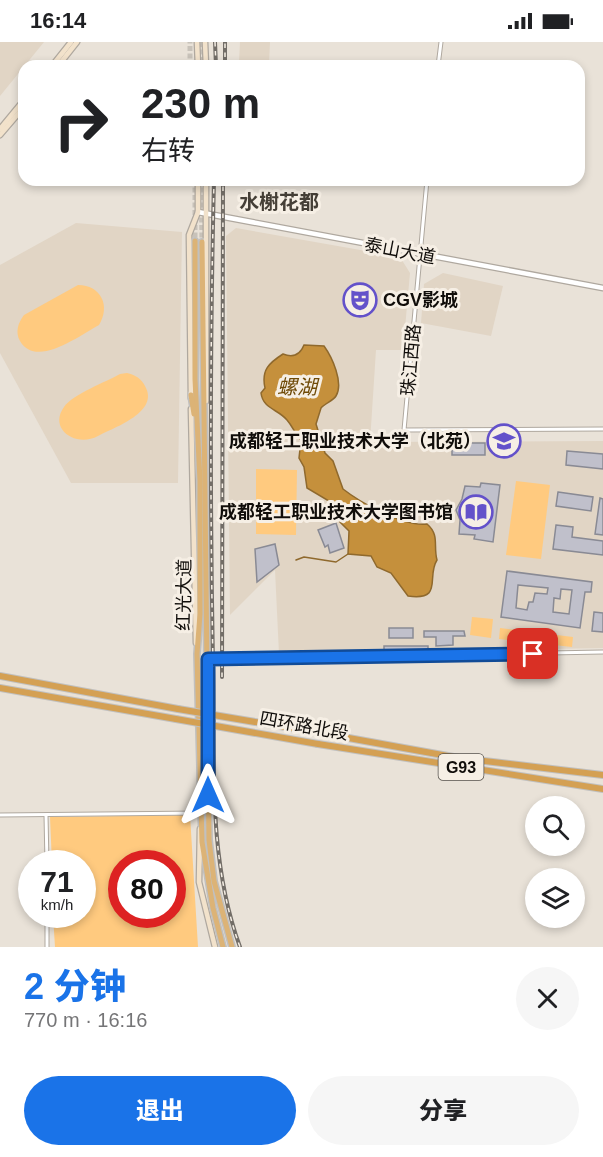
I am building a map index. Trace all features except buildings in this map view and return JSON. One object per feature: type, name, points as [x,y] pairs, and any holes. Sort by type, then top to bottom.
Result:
[{"type":"highway","name":"红光大道","points":[[223,947],[207,878],[201,815],[197,654],[200,614],[199,241],[208,659],[209,840],[214,881],[232,947]]},
{"type":"highway","points":[[191,395],[198,444]]},
{"type":"highway","name":"四环路北段","points":[[0,676],[459,758],[603,776]]},
{"type":"highway","name":"四环路北段","points":[[0,688],[318,744],[603,789]]},
{"type":"main road","points":[[57,60],[71,42]]},
{"type":"main road","points":[[63,60],[77,42]]},
{"type":"main road","points":[[198,42],[198,60]]},
{"type":"main road","points":[[205,42],[206,60]]},
{"type":"main road","points":[[0,129],[18,107]]},
{"type":"main road","points":[[0,135],[18,114]]},
{"type":"main road","points":[[197,654],[193,612],[189,235],[198,212],[198,186]]},
{"type":"main road","points":[[203,434],[207,389],[206,186]]},
{"type":"main road","points":[[201,815],[198,847],[199,882],[215,947]]},
{"type":"street","points":[[439,60],[441,42]]},
{"type":"street","name":"珠江西路","points":[[426,186],[404,429],[603,429]]},
{"type":"street","name":"泰山大道","points":[[198,212],[603,288]]},
{"type":"street","points":[[208,659],[603,652]]},
{"type":"street","points":[[0,815],[201,815]]},
{"type":"street","points":[[46,815],[46,850]]},
{"type":"street","points":[[47,928],[47,947]]},
{"type":"shaded area","points":[[0,42],[44,42],[29,60],[18,60],[18,74],[0,96]]},
{"type":"shaded area","points":[[240,42],[270,42],[269,60],[239,60]]},
{"type":"shaded area","points":[[76,223],[182,232],[178,483],[71,483],[0,353],[0,265]]},
{"type":"shaded area","name":"成都轻工职业技术大学（北苑）","points":[[236,228],[400,257],[410,273],[403,350],[376,350],[370,442],[603,441],[603,648],[279,654],[275,570],[230,615],[226,236]]},
{"type":"shaded area","points":[[443,273],[503,286],[491,336],[421,323],[424,284]]},
{"type":"shaded area","points":[[78,285],[93,289],[102,298],[104,311],[99,325],[70,342],[47,351],[36,352],[27,349],[20,341],[17,331],[24,315]]},
{"type":"shaded area","points":[[127,373],[138,377],[145,386],[148,395],[141,411],[124,423],[90,439],[73,438],[62,429],[59,422],[60,415],[68,402],[120,374]]},
{"type":"shaded area","points":[[256,469],[297,470],[296,535],[256,534]]},
{"type":"shaded area","points":[[516,481],[550,485],[541,559],[506,555]]},
{"type":"shaded area","points":[[472,617],[493,619],[491,638],[470,635]]},
{"type":"shaded area","points":[[500,628],[573,637],[572,647],[499,639]]},
{"type":"shaded area","points":[[190,815],[198,947],[55,947],[54,928],[96,928],[96,850],[51,850],[50,817]]},
{"type":"water","name":"螺湖","points":[[304,345],[324,346],[338,377],[336,396],[321,408],[316,424],[325,453],[333,461],[343,489],[360,501],[395,518],[427,524],[433,532],[437,560],[432,586],[426,595],[408,596],[391,573],[377,567],[371,556],[348,554],[349,531],[340,522],[334,504],[307,488],[304,467],[299,458],[301,440],[287,420],[268,406],[262,398],[261,393],[265,388],[264,376],[270,364],[283,354],[296,355]]},
{"type":"waterway","points":[[296,560],[304,557],[336,562],[348,554]]},
{"type":"tunnel","points":[[190,42],[190,60]]},
{"type":"tunnel","points":[[201,42],[201,60]]},
{"type":"tunnel","points":[[195,186],[195,241]]},
{"type":"tunnel","points":[[201,186],[202,242]]},
{"type":"railway","points":[[215,42],[216,60]]},
{"type":"railway","points":[[225,42],[225,60]]},
{"type":"railway","points":[[214,186],[211,483],[215,808],[222,878],[229,913],[240,947]]},
{"type":"railway","points":[[222,677],[223,186]]},
{"type":"place","name":"CGV影城","points":[[360,300]]},
{"type":"place","name":"成都轻工职业技术大学（北苑）","points":[[504,441]]},
{"type":"place","name":"成都轻工职业技术大学图书馆","points":[[476,512]]},
{"type":"district","name":"水榭花都","points":[[279,202]]},
{"type":"route","points":[[208,795],[208,659],[533,654]]}]
